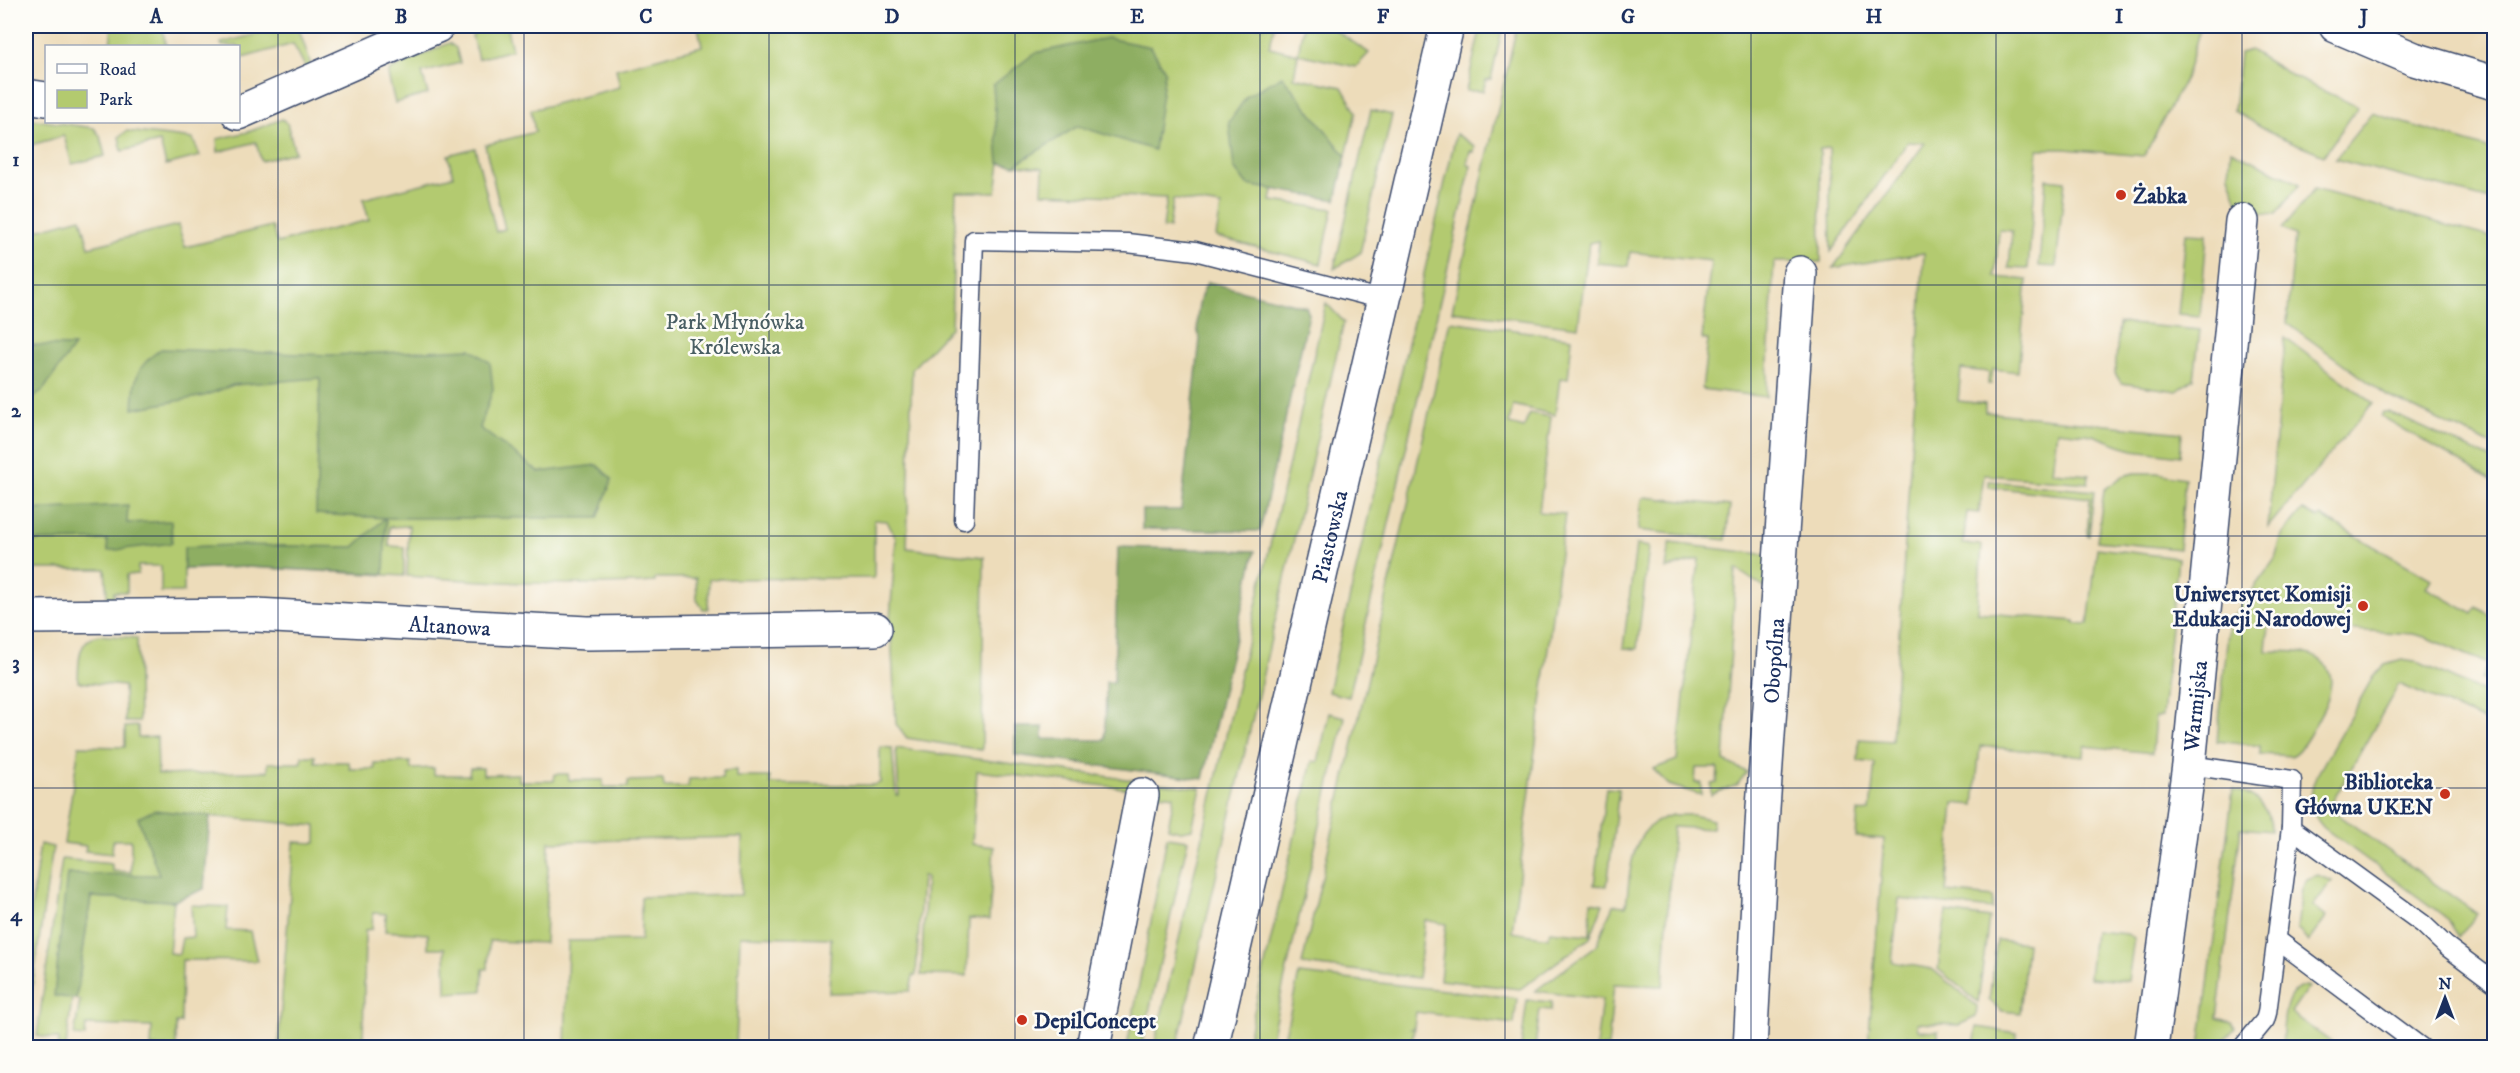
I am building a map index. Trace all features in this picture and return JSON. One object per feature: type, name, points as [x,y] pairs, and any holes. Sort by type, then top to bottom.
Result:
[{"type":"street","points":[[240,111],[437,26]]},
{"type":"street","name":"Piastowska","points":[[1211,1047],[1447,26]]},
{"type":"street","points":[[2336,26],[2414,59],[2494,83]]},
{"type":"street","points":[[26,96],[45,99]]},
{"type":"street","name":"Warmijska","points":[[2151,1047],[2189,765],[2242,221]]},
{"type":"street","name":"Obopólna","points":[[1750,1047],[1763,808],[1800,273]]},
{"type":"street","name":"Altanowa","points":[[26,617],[279,616],[587,633],[875,628]]},
{"type":"street","points":[[1093,1047],[1142,795]]},
{"type":"lane","points":[[964,520],[974,240],[1127,243],[1185,249],[1384,300]]},
{"type":"lane","points":[[2189,765],[2292,780],[2291,828],[2266,1017],[2242,1047]]},
{"type":"lane","points":[[2291,828],[2422,924],[2446,946],[2494,982]]},
{"type":"lane","points":[[2276,939],[2422,1047]]},
{"type":"green space","points":[[112,26],[162,26],[166,45],[110,45]]},
{"type":"green space","points":[[298,26],[311,65],[308,72],[293,44],[240,59],[240,45],[222,45],[221,43]]},
{"type":"green space","points":[[488,26],[520,26],[507,29],[512,50],[478,59],[472,36],[476,31]]},
{"type":"green space","name":"Park Młynówka Królewska","points":[[1275,26],[1269,47],[1298,54],[1294,77],[1342,87],[1356,112],[1346,156],[1291,91],[1271,201],[1333,209],[1321,264],[1216,237],[1221,206],[1173,199],[1169,228],[1163,228],[1167,198],[1042,193],[1043,168],[1000,163],[996,192],[956,192],[951,327],[912,369],[907,548],[984,557],[982,750],[907,738],[896,724],[890,618],[896,539],[887,521],[874,520],[874,578],[709,579],[708,609],[703,609],[697,600],[696,578],[655,578],[655,582],[562,584],[407,576],[409,526],[389,527],[389,546],[404,547],[404,576],[248,567],[184,569],[184,592],[161,592],[161,566],[138,566],[138,574],[127,575],[127,592],[114,592],[114,597],[107,597],[105,569],[26,569],[26,541],[107,540],[26,523],[26,233],[81,218],[89,247],[178,225],[185,247],[272,226],[277,243],[369,220],[363,199],[453,176],[448,155],[475,148],[496,232],[505,229],[485,145],[535,132],[531,110],[620,87],[616,69],[702,46],[698,27]]},
{"type":"green space","points":[[1303,26],[1329,26],[1369,53],[1356,67],[1298,54]]},
{"type":"green space","points":[[1481,26],[1503,26],[1491,79],[1486,80],[1483,91],[1466,91]]},
{"type":"green space","points":[[1517,26],[2201,26],[2185,79],[2144,156],[2038,149],[2028,269],[2009,268],[2012,231],[1999,230],[1995,277],[2027,280],[2018,372],[1993,369],[1991,384],[1988,384],[1989,372],[1961,369],[1958,401],[1985,404],[1985,412],[2182,433],[2180,456],[2133,450],[2093,435],[2057,431],[2052,472],[2089,475],[2088,483],[1984,475],[1979,513],[1967,512],[1963,544],[1982,545],[1977,612],[2075,621],[2075,624],[2088,625],[2097,548],[2178,558],[2162,716],[2155,717],[2152,753],[2085,746],[2084,756],[1980,746],[1974,805],[1954,803],[1946,892],[1993,897],[1992,909],[1899,899],[1892,962],[1932,969],[1977,1006],[1976,1017],[1959,1025],[1917,1023],[1918,1030],[1938,1031],[1938,1041],[1906,1036],[1904,1047],[1868,1047],[1884,839],[1856,837],[1858,812],[1870,811],[1875,763],[1858,761],[1859,739],[1892,741],[1924,253],[1833,268],[1925,143],[1908,142],[1831,252],[1829,148],[1820,149],[1821,262],[1774,262],[1766,397],[1702,389],[1708,340],[1702,339],[1711,261],[1630,252],[1628,266],[1597,263],[1599,241],[1589,243],[1578,327],[1452,311]]},
{"type":"green space","points":[[1107,38],[1151,47],[1165,71],[1154,150],[1078,126],[1015,165],[999,163],[993,85],[1035,53]]},
{"type":"green space","points":[[449,43],[456,48],[460,63],[422,73],[428,94],[395,103],[388,75],[390,70]]},
{"type":"green space","points":[[2250,50],[2294,77],[2358,107],[2324,155],[2278,136],[2234,111],[2240,53]]},
{"type":"green space","points":[[1282,76],[1346,156],[1336,200],[1247,185],[1234,168],[1229,122],[1247,96]]},
{"type":"green space","points":[[1371,110],[1392,115],[1360,253],[1334,269]]},
{"type":"green space","points":[[2372,113],[2494,150],[2494,201],[2335,159]]},
{"type":"green space","points":[[30,119],[45,121],[45,123],[94,128],[100,136],[105,156],[72,164],[64,136],[27,146],[26,121]]},
{"type":"green space","points":[[282,119],[287,123],[295,152],[261,161],[256,142],[218,152],[217,139],[248,132]]},
{"type":"green space","points":[[127,131],[193,139],[200,156],[166,165],[160,142],[122,151],[119,137]]},
{"type":"green space","points":[[1456,134],[1475,146],[1474,152],[1470,151],[1467,164],[1471,166],[1349,697],[1328,692]]},
{"type":"green space","points":[[2231,150],[2300,184],[2276,214],[2241,211],[2229,175]]},
{"type":"green space","points":[[2046,179],[2065,181],[2056,267],[2039,266]]},
{"type":"green space","points":[[2314,189],[2494,238],[2494,446],[2388,396],[2287,323],[2295,235],[2282,229]]},
{"type":"green space","points":[[2186,233],[2207,234],[2200,316],[2178,314]]},
{"type":"green space","points":[[1208,282],[1306,307],[1309,314],[1260,531],[1142,529],[1142,510],[1181,510],[1200,339],[1197,325],[1198,310]]},
{"type":"green space","points":[[1326,303],[1344,322],[1177,1047],[1154,1047]]},
{"type":"green space","points":[[1450,321],[1572,338],[1568,379],[1560,378],[1555,415],[1513,405],[1509,424],[1524,428],[1529,413],[1551,417],[1539,512],[1565,514],[1512,932],[1549,938],[1550,931],[1590,935],[1591,902],[1603,904],[1590,938],[1520,989],[1440,980],[1446,924],[1425,920],[1418,978],[1302,964]]},
{"type":"green space","points":[[2119,323],[2200,330],[2194,379],[2177,391],[2121,383],[2115,373]]},
{"type":"green space","points":[[2285,338],[2373,403],[2268,527]]},
{"type":"green space","points":[[26,345],[74,346],[44,389],[26,405]]},
{"type":"green space","points":[[161,349],[331,355],[471,349],[490,363],[493,389],[480,428],[539,472],[597,465],[612,479],[598,518],[386,518],[384,574],[248,567],[184,569],[184,547],[234,545],[354,547],[385,518],[316,514],[320,378],[233,385],[204,396],[133,409],[134,389],[138,374],[146,362]]},
{"type":"green space","points":[[2383,412],[2389,412],[2494,460],[2494,482],[2381,416]]},
{"type":"green space","points":[[2135,473],[2157,473],[2185,478],[2179,549],[2097,541],[2104,490],[2123,476]]},
{"type":"green space","points":[[1989,481],[2094,491],[2089,536],[2087,535],[2090,498],[1989,487]]},
{"type":"green space","points":[[1645,497],[1730,506],[1726,540],[1638,530],[1642,499]]},
{"type":"green space","points":[[128,505],[127,523],[171,521],[172,543],[108,551],[107,540],[26,541],[26,510]]},
{"type":"green space","points":[[2303,510],[2318,518],[2321,516],[2431,579],[2426,588],[2473,614],[2477,607],[2494,618],[2494,686],[2481,679],[2488,664],[2428,638],[2413,634],[2268,624],[2266,651],[2307,654],[2326,665],[2331,682],[2327,701],[2307,739],[2291,756],[2260,754],[2260,746],[2217,741],[2229,622],[2275,559],[2282,535]]},
{"type":"green space","points":[[1670,543],[1769,555],[1766,589],[1736,569],[1724,761],[1747,772],[1737,785],[1711,795],[1711,784],[1717,783],[1718,768],[1696,768],[1695,783],[1701,783],[1701,795],[1669,785],[1653,769],[1677,760],[1699,559],[1666,569]]},
{"type":"green space","points":[[1636,545],[1649,547],[1637,649],[1623,648]]},
{"type":"green space","points":[[1118,547],[1255,551],[1203,779],[1015,755],[1015,727],[1043,727],[1043,739],[1105,740],[1106,682],[1114,682]]},
{"type":"green space","points":[[99,635],[137,638],[139,722],[125,722],[124,686],[78,682],[80,653],[86,642]]},
{"type":"green space","points":[[2402,660],[2420,663],[2494,697],[2494,725],[2399,684],[2329,808],[2477,914],[2459,938],[2448,919],[2324,828],[2313,810],[2311,797],[2316,777],[2373,677],[2385,665]]},
{"type":"green space","points":[[1329,713],[1345,717],[1269,1047],[1246,1047],[1312,761],[1318,762]]},
{"type":"green space","points":[[138,726],[138,738],[157,737],[158,774],[165,775],[268,771],[268,763],[301,763],[302,756],[315,756],[315,762],[349,762],[350,769],[375,769],[374,763],[410,762],[411,769],[434,768],[434,775],[469,775],[470,768],[483,768],[483,775],[519,774],[519,781],[554,781],[555,774],[568,774],[569,780],[603,780],[603,787],[628,787],[628,781],[663,780],[664,787],[688,787],[689,779],[722,778],[723,771],[736,770],[736,777],[770,777],[770,784],[873,785],[880,783],[880,747],[892,748],[896,795],[899,795],[896,748],[1133,780],[1131,789],[977,771],[972,844],[994,847],[989,920],[969,919],[967,976],[921,975],[926,877],[922,876],[916,975],[913,975],[910,991],[829,993],[831,938],[740,936],[736,1048],[565,1047],[568,941],[641,940],[641,897],[741,895],[742,837],[549,842],[545,943],[489,941],[488,969],[483,969],[482,991],[446,993],[445,948],[428,948],[428,934],[385,931],[386,914],[373,913],[372,929],[365,930],[363,1047],[278,1048],[294,842],[316,843],[316,826],[184,814],[176,885],[78,882],[64,997],[72,998],[66,1047],[58,1047],[59,1039],[37,1036],[62,859],[112,864],[112,871],[131,872],[131,840],[113,840],[112,854],[85,851],[86,846],[64,843],[79,746],[125,747],[125,727]]},
{"type":"green space","points":[[1139,781],[1201,788],[1192,829],[1181,831],[1168,828],[1174,796],[1151,793]]},
{"type":"green space","points":[[1606,788],[1619,789],[1607,886],[1594,885]]},
{"type":"green space","points":[[2233,790],[2248,795],[2260,804],[2268,816],[2271,831],[2241,828],[2217,1018],[2232,1022],[2235,1028],[2218,1047],[2200,1047]]},
{"type":"green space","points":[[154,810],[210,816],[204,889],[174,901],[91,897],[76,999],[54,996],[67,874],[159,875],[138,818]]},
{"type":"green space","points":[[1673,815],[1692,815],[1713,820],[1712,829],[1673,827],[1663,986],[1614,984],[1608,1047],[1596,1047],[1602,999],[1535,991],[1597,945],[1613,905],[1626,906],[1631,864],[1640,839],[1648,828],[1659,820]]},
{"type":"green space","points":[[1167,837],[1188,840],[1141,1047],[1127,1047]]},
{"type":"green space","points":[[40,844],[53,847],[26,1029],[26,945]]},
{"type":"green space","points":[[2317,875],[2332,881],[2313,906],[2326,917],[2308,942],[2297,928],[2302,889],[2307,879]]},
{"type":"green space","points":[[91,897],[174,901],[169,953],[179,954],[182,938],[193,937],[191,905],[228,907],[226,930],[250,931],[257,961],[182,960],[181,1023],[176,1023],[176,1047],[151,1047],[152,1027],[86,1025],[85,1037],[74,1036],[80,1000],[76,999]]},
{"type":"green space","points":[[1946,912],[1989,918],[1978,1002],[1938,969]]},
{"type":"green space","points":[[2094,931],[2127,934],[2134,938],[2128,981],[2089,978]]},
{"type":"green space","points":[[1997,940],[2027,943],[2020,1013],[2002,1011],[1989,1000]]},
{"type":"green space","points":[[1299,974],[1517,998],[1514,1024],[1416,1012],[1414,1027],[1411,1029],[1414,1029],[1411,1047],[1282,1047]]},
{"type":"green space","points":[[2306,986],[2309,987],[2291,1013],[2338,1047],[2282,1047],[2285,1010],[2288,1002],[2292,994]]},
{"type":"green space","points":[[1527,1000],[1552,1002],[1551,1010],[1540,1009],[1535,1047],[1521,1047]]},
{"type":"green space","points":[[1977,1027],[2017,1033],[2016,1047],[1974,1047]]},
{"type":"place","name":"Żabka","points":[[2121,195]]},
{"type":"place","name":"Uniwersytet Komisji Edukacji Narodowej","points":[[2363,606]]},
{"type":"place","name":"Biblioteka Główna UKEN","points":[[2445,794]]},
{"type":"place","name":"DepilConcept","points":[[1022,1020]]}]
